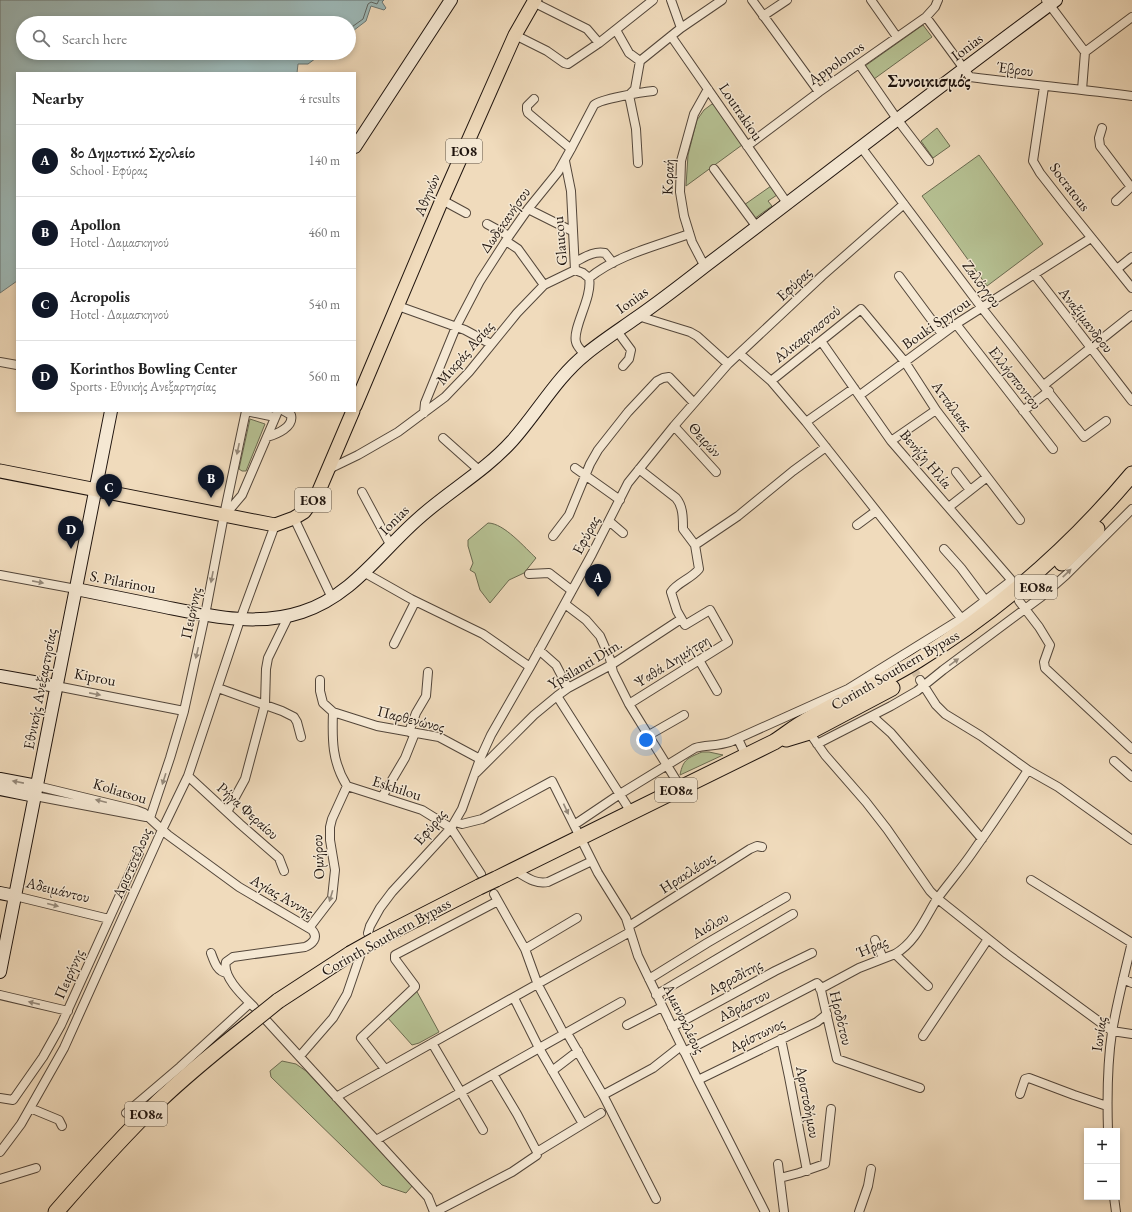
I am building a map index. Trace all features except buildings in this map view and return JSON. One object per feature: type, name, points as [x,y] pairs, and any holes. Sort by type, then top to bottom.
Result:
[{"type":"highway","name":"Corinth Southern Bypass","points":[[56,1212],[128,1133],[178,1084],[278,1001],[355,955],[371,937],[480,881],[496,879],[514,870],[576,831],[631,812],[774,742],[850,693],[912,664],[972,631],[989,605],[1019,595],[1105,505],[1132,474]]},
{"type":"highway","name":"Corinth Southern Bypass","points":[[774,742],[813,738],[937,661],[972,631],[1054,570],[1103,530],[1132,490]]},
{"type":"main road","name":"Αθηνών","points":[[356,404],[442,200],[515,35],[534,1]]},
{"type":"main road","name":"ΕΟ8","points":[[275,525],[294,518],[304,512],[318,493],[353,412]]},
{"type":"main road","points":[[0,471],[275,525]]},
{"type":"street","points":[[356,145],[451,0]]},
{"type":"street","points":[[515,35],[547,51],[564,63],[568,64],[599,43],[653,0]]},
{"type":"street","points":[[671,0],[681,28]]},
{"type":"street","points":[[638,163],[636,129],[629,96],[635,89],[640,61],[681,28],[722,0]]},
{"type":"street","points":[[752,0],[820,92]]},
{"type":"street","points":[[763,16],[787,0]]},
{"type":"street","points":[[871,0],[897,37]]},
{"type":"street","name":"Appolonos","points":[[747,146],[926,17],[935,7],[938,0]]},
{"type":"street","points":[[534,1],[587,30],[599,43]]},
{"type":"street","points":[[1050,2],[1085,52],[1082,90]]},
{"type":"street","name":"Ionias","points":[[240,620],[289,615],[309,610],[347,588],[365,573],[426,512],[480,472],[510,444],[563,375],[585,355],[704,267],[1050,2]]},
{"type":"street","name":"Έβρου","points":[[926,17],[970,78],[1132,96]]},
{"type":"street","points":[[1085,52],[1132,17]]},
{"type":"street","points":[[616,30],[629,53],[640,61]]},
{"type":"street","name":"Loutrakiou","points":[[671,36],[787,203]]},
{"type":"street","points":[[859,64],[897,119],[929,161]]},
{"type":"street","name":"Socratous","points":[[1044,87],[1034,161],[1040,173],[1132,288]]},
{"type":"street","name":"Κοραή","points":[[704,267],[689,234],[681,199],[681,161],[694,114],[708,89]]},
{"type":"street","name":"Δωδεκανήσου","points":[[424,413],[424,402],[456,327],[480,281],[507,238],[558,172],[594,105],[597,102],[629,96],[640,92],[653,91]]},
{"type":"street","points":[[534,99],[527,106],[528,113],[571,149]]},
{"type":"street","points":[[1102,128],[1099,138],[1100,146],[1132,187],[1116,200]]},
{"type":"street","name":"Ζαλόγγου","points":[[861,147],[982,308],[1084,437],[1106,420]]},
{"type":"street","name":"Glaucou","points":[[565,161],[571,191],[575,266],[589,278],[588,296],[575,335],[578,346],[585,355]]},
{"type":"street","points":[[714,169],[756,226]]},
{"type":"street","points":[[442,200],[466,213]]},
{"type":"street","name":"Εφύρας","points":[[371,937],[370,926],[380,908],[392,892],[453,825],[462,809],[480,759],[491,735],[540,650],[628,483],[674,426],[728,364],[822,276],[904,204]]},
{"type":"street","points":[[528,209],[572,231]]},
{"type":"street","points":[[487,224],[507,238],[518,249],[544,285]]},
{"type":"street","points":[[589,278],[613,263],[689,234]]},
{"type":"street","name":"Bouki Spyrou","points":[[860,395],[956,324],[1091,238]]},
{"type":"street","name":"Μικράς Ασίας","points":[[327,470],[358,455],[398,432],[445,397],[469,372],[517,313],[544,285],[595,253],[605,253],[613,263]]},
{"type":"street","points":[[1117,269],[1132,257]]},
{"type":"street","name":"Αναξίμανδρου","points":[[1034,274],[1132,401]]},
{"type":"street","points":[[899,276],[942,334]]},
{"type":"street","points":[[398,306],[465,330],[491,344]]},
{"type":"street","name":"Αλικαρνασσού","points":[[771,381],[860,309]]},
{"type":"street","name":"Αττάλειας","points":[[860,309],[905,362],[936,410],[1020,520]]},
{"type":"street","points":[[1023,411],[1090,347],[1132,315]]},
{"type":"street","points":[[638,316],[690,332],[697,336],[728,364]]},
{"type":"street","name":"Ελλήσποντου","points":[[956,324],[1053,449]]},
{"type":"street","points":[[617,331],[631,350],[629,359],[623,366]]},
{"type":"street","name":"Βενήζη Ηλία","points":[[821,341],[891,441],[949,507],[1019,595],[1050,645],[1044,662],[1045,668],[1132,749]]},
{"type":"street","points":[[740,354],[771,381],[806,422],[972,631]]},
{"type":"street","points":[[0,362],[16,365]]},
{"type":"street","points":[[553,536],[569,515],[590,464],[607,438],[628,412],[657,381],[669,377],[694,403]]},
{"type":"street","points":[[806,422],[854,388]]},
{"type":"street","points":[[891,441],[936,410]]},
{"type":"street","name":"Εθνικής Ανεξαρτησίας","points":[[0,972],[111,412]]},
{"type":"street","name":"Πειρήνης","points":[[150,818],[184,711],[246,412]]},
{"type":"street","points":[[224,515],[242,495],[276,414],[256,412]]},
{"type":"street","points":[[267,436],[277,434],[285,429],[292,417],[291,414],[286,412]]},
{"type":"street","name":"Θειρών","points":[[674,426],[716,472]]},
{"type":"street","points":[[443,438],[480,472]]},
{"type":"street","points":[[695,544],[738,516],[793,471],[826,447]]},
{"type":"street","points":[[575,468],[620,500]]},
{"type":"street","points":[[639,469],[680,502],[683,529],[695,544],[699,568],[695,574],[674,588],[671,592],[681,619]]},
{"type":"street","points":[[956,472],[970,490]]},
{"type":"street","points":[[949,507],[987,477]]},
{"type":"street","points":[[362,492],[391,546]]},
{"type":"street","points":[[1103,530],[1132,509]]},
{"type":"street","points":[[857,525],[876,511]]},
{"type":"street","points":[[294,518],[332,598]]},
{"type":"street","points":[[609,521],[623,533]]},
{"type":"street","name":"Αριστοτέλους","points":[[0,1152],[21,1124],[64,1048],[162,830],[188,776],[240,620],[275,525]]},
{"type":"street","points":[[944,548],[989,605]]},
{"type":"street","points":[[365,573],[416,602],[483,634],[530,667]]},
{"type":"street","points":[[529,574],[549,573],[571,590]]},
{"type":"street","name":"S. Pilarinou","points":[[0,575],[205,615],[240,620]]},
{"type":"street","points":[[394,644],[416,602]]},
{"type":"street","points":[[565,604],[586,620],[600,636],[616,679],[629,704],[681,788]]},
{"type":"street","name":"Ψαθά Δημήτρη","points":[[629,704],[728,642],[710,610],[685,625],[681,619]]},
{"type":"street","points":[[227,812],[245,779],[265,704],[266,669],[268,658],[289,615]]},
{"type":"street","name":"Ypsilanti Dim.","points":[[476,773],[534,715],[557,696],[568,688],[611,665],[681,619]]},
{"type":"street","points":[[576,831],[620,794],[695,748],[718,745],[738,739],[850,693],[906,656],[972,631]]},
{"type":"street","points":[[972,631],[943,670],[921,683],[909,696],[872,716],[813,738],[825,755],[866,802],[887,829],[930,891],[938,899],[988,939],[1112,1031],[1132,1034]]},
{"type":"street","points":[[540,650],[556,665],[568,688]]},
{"type":"street","points":[[699,660],[717,691]]},
{"type":"street","points":[[382,797],[405,758],[416,713],[426,696],[428,672]]},
{"type":"street","name":"Kiprou","points":[[0,676],[184,711]]},
{"type":"street","points":[[320,680],[320,691],[323,703],[333,712],[332,730],[335,760],[341,776],[347,786]]},
{"type":"street","points":[[921,683],[936,705],[945,714],[981,736],[1028,770],[1058,787],[1132,840]]},
{"type":"street","points":[[218,688],[282,710],[294,717],[297,722],[301,738]]},
{"type":"street","points":[[557,696],[631,812]]},
{"type":"street","name":"Παρθενώνος","points":[[333,712],[377,726],[439,737],[480,759]]},
{"type":"street","points":[[649,735],[684,715]]},
{"type":"street","points":[[872,716],[891,733],[982,839]]},
{"type":"street","points":[[738,739],[746,756]]},
{"type":"street","points":[[1114,761],[1132,777]]},
{"type":"street","name":"Ήρας","points":[[819,986],[895,954],[907,944],[923,925],[938,899],[982,839],[1028,770]]},
{"type":"street","name":"Ρήγα Φεραίου","points":[[188,776],[279,858],[284,871]]},
{"type":"street","name":"Koliatsou","points":[[0,779],[36,791],[150,818]]},
{"type":"street","name":"Αμεινοκλέους","points":[[453,825],[482,819],[552,781],[606,888],[622,910],[638,956],[656,995],[765,1212]]},
{"type":"street","name":"Eskhilou","points":[[347,786],[422,810],[453,825],[480,881]]},
{"type":"street","name":"Ομήρου","points":[[309,928],[332,898],[334,858],[330,840],[330,827],[332,818],[347,786]]},
{"type":"street","name":"Koliatsou","points":[[0,789],[36,791]]},
{"type":"street","name":"Αγίας Άννης","points":[[150,818],[162,830],[239,887],[309,928],[314,933],[314,940],[311,944],[305,947],[233,957],[226,962],[225,966],[227,973]]},
{"type":"street","name":"Ηρακλέους","points":[[336,1097],[538,985],[629,929],[750,849],[757,846],[762,847]]},
{"type":"street","name":"Πειρήνης","points":[[0,1098],[13,1100],[43,1057],[68,1011],[139,853]]},
{"type":"street","points":[[514,870],[535,882],[542,884],[592,861]]},
{"type":"street","points":[[1031,880],[1132,943]]},
{"type":"street","name":"Αδειμάντου","points":[[0,893],[109,919]]},
{"type":"street","points":[[494,894],[524,949],[538,985],[603,1095],[656,1199]]},
{"type":"street","name":"Αιόλου","points":[[649,979],[707,943],[786,898]]},
{"type":"street","points":[[385,1069],[362,1038],[415,987],[394,959],[395,955],[498,901]]},
{"type":"street","points":[[656,995],[794,914]]},
{"type":"street","points":[[524,949],[577,918]]},
{"type":"street","points":[[923,1036],[988,939]]},
{"type":"street","points":[[875,940],[883,958]]},
{"type":"street","name":"Ιωνίας","points":[[1108,1128],[1107,1106],[1112,1031],[1132,943]]},
{"type":"street","points":[[126,1113],[252,1005],[233,984],[227,973],[224,973],[217,966],[211,953]]},
{"type":"street","name":"Αφροδίτης","points":[[672,1027],[775,971],[812,953]]},
{"type":"street","points":[[895,954],[928,986]]},
{"type":"street","points":[[300,1056],[319,1036],[333,1018],[347,994],[355,955]]},
{"type":"street","points":[[1123,980],[1132,983]]},
{"type":"street","name":"Ηροδότου","points":[[819,986],[837,1059],[920,1088]]},
{"type":"street","name":"Αδράστου","points":[[603,1095],[653,1068],[683,1049],[819,986]]},
{"type":"street","points":[[0,995],[68,1011]]},
{"type":"street","points":[[514,998],[539,1048],[583,1124]]},
{"type":"street","points":[[376,1140],[621,1002]]},
{"type":"street","points":[[627,1025],[662,1007]]},
{"type":"street","name":"Αρίστωνος","points":[[698,1080],[817,1022],[827,1014]]},
{"type":"street","points":[[266,1020],[424,1193],[435,1212],[512,1172],[532,1160],[537,1156],[537,1152],[601,1113]]},
{"type":"street","name":"Αριστοδήμου","points":[[781,1039],[807,1171]]},
{"type":"street","points":[[432,1043],[483,1130]]},
{"type":"street","points":[[552,1071],[578,1051]]},
{"type":"street","points":[[493,1074],[517,1114],[537,1152]]},
{"type":"street","points":[[1020,1094],[1025,1079],[1029,1078],[1107,1106]]},
{"type":"street","points":[[30,1108],[59,1120],[62,1126]]},
{"type":"street","points":[[780,1178],[807,1171],[825,1164],[831,1109]]},
{"type":"street","points":[[778,1164],[784,1212]]},
{"type":"street","points":[[0,1179],[36,1168]]},
{"type":"street","points":[[860,1212],[868,1186],[871,1169]]},
{"type":"street","points":[[1114,1200],[1116,1212]]},
{"type":"green space","points":[[923,25],[932,37],[874,79],[865,66]]},
{"type":"green space","points":[[712,104],[717,107],[742,145],[686,186],[688,155],[697,120],[704,110]]},
{"type":"green space","points":[[937,128],[950,146],[933,158],[921,141]]},
{"type":"green space","points":[[979,155],[1043,244],[987,286],[922,196]]},
{"type":"green space","points":[[771,186],[777,195],[768,201],[772,206],[754,219],[744,205]]},
{"type":"green space","points":[[250,419],[265,424],[246,471],[242,471],[239,469]]},
{"type":"green space","points":[[488,523],[494,524],[507,531],[536,558],[524,573],[509,580],[490,603],[480,590],[475,573],[470,570],[473,563],[468,546],[468,540]]},
{"type":"green space","points":[[702,752],[723,755],[680,775],[685,762]]},
{"type":"green space","points":[[416,990],[439,1032],[419,1043],[412,1045],[387,1017]]},
{"type":"green space","points":[[282,1061],[296,1064],[306,1071],[413,1185],[406,1193],[382,1185],[271,1077],[270,1071]]},
{"type":"water","points":[[0,0],[384,0],[382,2],[386,8],[384,10],[371,6],[366,21],[356,29],[356,16],[16,16],[16,60],[313,60],[308,64],[298,64],[297,72],[16,72],[16,282],[0,293]]},
{"type":"tunnel","points":[[907,658],[920,680]]},
{"type":"place","name":"Apollon","points":[[211,498]]},
{"type":"place","name":"Acropolis","points":[[109,507]]},
{"type":"place","name":"Korinthos Bowling Center","points":[[71,549]]},
{"type":"place","name":"8ο Δημοτικό Σχολείο","points":[[598,597]]},
{"type":"district","name":"Συνοικισμός","points":[[929,81]]}]
